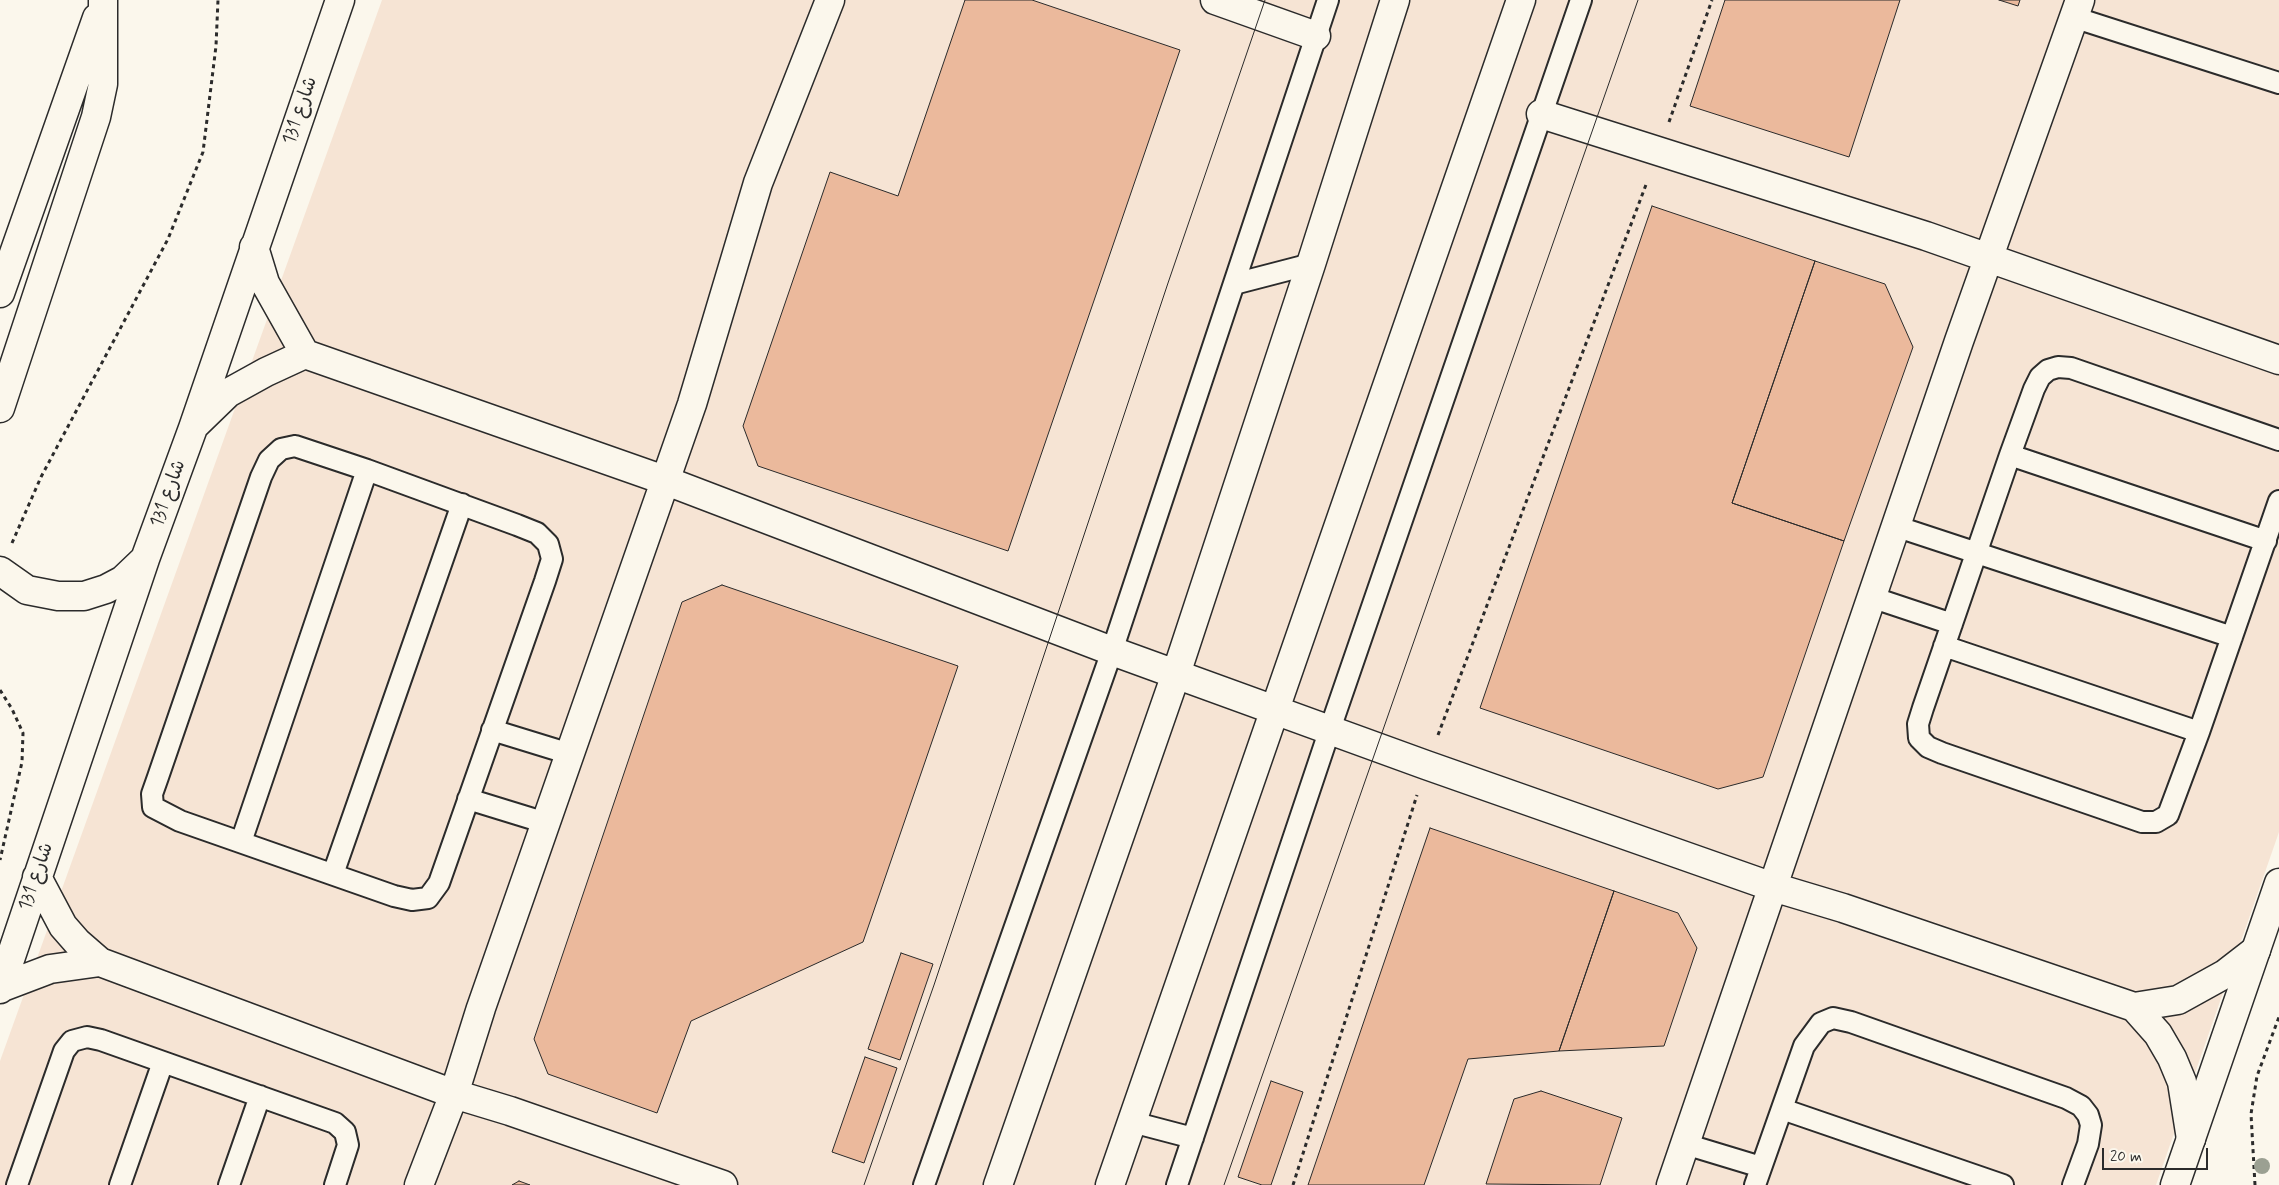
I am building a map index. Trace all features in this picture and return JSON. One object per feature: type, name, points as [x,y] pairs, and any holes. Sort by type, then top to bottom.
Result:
[{"type":"street","points":[[0,293],[103,0]]},
{"type":"street","points":[[0,408],[96,117],[103,84],[103,0]]},
{"type":"street","name":"شارع 131","points":[[0,988],[145,559],[193,428],[340,0]]},
{"type":"street","points":[[419,1185],[454,1094],[481,1008],[692,404],[758,182],[830,0]]},
{"type":"street","points":[[1215,0],[1316,36]]},
{"type":"street","points":[[998,1185],[1176,674],[1311,264],[1394,0]]},
{"type":"street","points":[[1110,1185],[1521,0]]},
{"type":"street","points":[[1671,1185],[1895,526],[2077,8]]},
{"type":"street","points":[[1541,114],[1989,257],[2279,360]]},
{"type":"street","points":[[254,247],[264,283],[305,354],[664,480],[1112,651],[1426,765],[1773,887],[1843,908],[2134,1007],[2178,1000],[2225,974],[2256,950]]},
{"type":"street","points":[[193,428],[228,393],[266,372],[305,354]]},
{"type":"street","points":[[0,571],[26,590],[58,596],[84,596],[106,589],[123,580],[145,559]]},
{"type":"street","points":[[38,877],[63,926],[77,942],[100,962],[454,1094],[510,1111],[724,1185]]},
{"type":"street","points":[[2175,1185],[2279,883]]},
{"type":"street","points":[[0,988],[50,969],[100,962]]},
{"type":"street","points":[[2134,1007],[2158,1034],[2182,1082],[2191,1139]]},
{"type":"lane","points":[[924,1185],[1112,651],[1328,0]]},
{"type":"lane","points":[[1177,1185],[1330,729],[1581,0]]},
{"type":"lane","points":[[2077,8],[2279,83]]},
{"type":"lane","points":[[1234,284],[1311,264]]},
{"type":"lane","points":[[2279,440],[2071,368],[2058,367],[2048,370],[2040,377],[2010,455],[1918,724],[1919,738],[1928,747],[2142,822],[2156,822],[2168,814],[2199,732],[2279,501]]},
{"type":"lane","points":[[295,446],[462,504],[537,533],[548,544],[552,559],[438,883],[428,898],[412,900],[394,896],[180,821],[153,807],[152,794],[269,460],[281,449],[295,446]]},
{"type":"lane","points":[[2010,455],[2266,541]]},
{"type":"lane","points":[[241,842],[367,470]]},
{"type":"lane","points":[[333,874],[462,504]]},
{"type":"lane","points":[[1895,526],[2232,637]]},
{"type":"lane","points":[[1871,597],[1952,624]]},
{"type":"lane","points":[[1944,646],[2199,732]]},
{"type":"lane","points":[[492,730],[570,754]]},
{"type":"lane","points":[[468,798],[546,823]]},
{"type":"lane","points":[[1685,1144],[1758,1176],[1804,1046],[1820,1023],[1833,1018],[1851,1022],[2066,1098],[2081,1106],[2088,1115],[2090,1125],[2088,1144],[2073,1185]]},
{"type":"lane","points":[[17,1185],[64,1051],[72,1041],[87,1037],[102,1040],[335,1124],[345,1132],[348,1144],[335,1185]]},
{"type":"lane","points":[[120,1185],[163,1062]]},
{"type":"lane","points":[[229,1185],[260,1096]]},
{"type":"lane","points":[[1782,1109],[2002,1185]]},
{"type":"lane","points":[[1132,1122],[1193,1138]]},
{"type":"path","points":[[11,545],[41,476],[168,239],[203,152],[216,46],[218,0]]},
{"type":"path","points":[[1293,1185],[1426,765],[1659,151],[1712,0]]},
{"type":"path","points":[[0,690],[12,709],[23,734],[22,762],[0,860]]},
{"type":"path","points":[[2255,1185],[2251,1114],[2257,1076],[2279,1017]]},
{"type":"shaded area","points":[[382,0],[2279,0],[2279,832],[2156,1185],[0,1185],[0,1061]]},
{"type":"building","points":[[965,0],[1032,0],[1180,50],[1008,551],[758,466],[743,426],[830,172],[898,196]]},
{"type":"building","points":[[1725,0],[1900,0],[1849,157],[1690,106]]},
{"type":"building","points":[[1999,0],[2020,0],[2018,6]]},
{"type":"building","points":[[1652,206],[1815,261],[1732,503],[1844,541],[1763,777],[1718,789],[1480,708]]},
{"type":"building","points":[[1815,261],[1885,284],[1913,347],[1844,541],[1732,503]]},
{"type":"building","points":[[722,585],[958,666],[863,942],[691,1021],[657,1113],[548,1074],[534,1039],[682,602]]},
{"type":"building","points":[[1430,828],[1614,891],[1559,1051],[1468,1059],[1424,1185],[1308,1185]]},
{"type":"building","points":[[1614,891],[1678,913],[1697,948],[1664,1046],[1559,1051]]},
{"type":"building","points":[[901,953],[933,964],[900,1060],[868,1049]]},
{"type":"building","points":[[865,1057],[897,1068],[864,1163],[832,1152]]},
{"type":"building","points":[[1271,1081],[1303,1092],[1271,1185],[1262,1185],[1238,1177]]},
{"type":"building","points":[[1541,1091],[1622,1118],[1600,1185],[1486,1184],[1514,1099]]},
{"type":"building","points":[[519,1181],[530,1185],[512,1185]]},
{"type":"tram line","points":[[864,1185],[934,985],[1168,283],[1265,0]]},
{"type":"tram line","points":[[1224,1185],[1638,0]]}]
